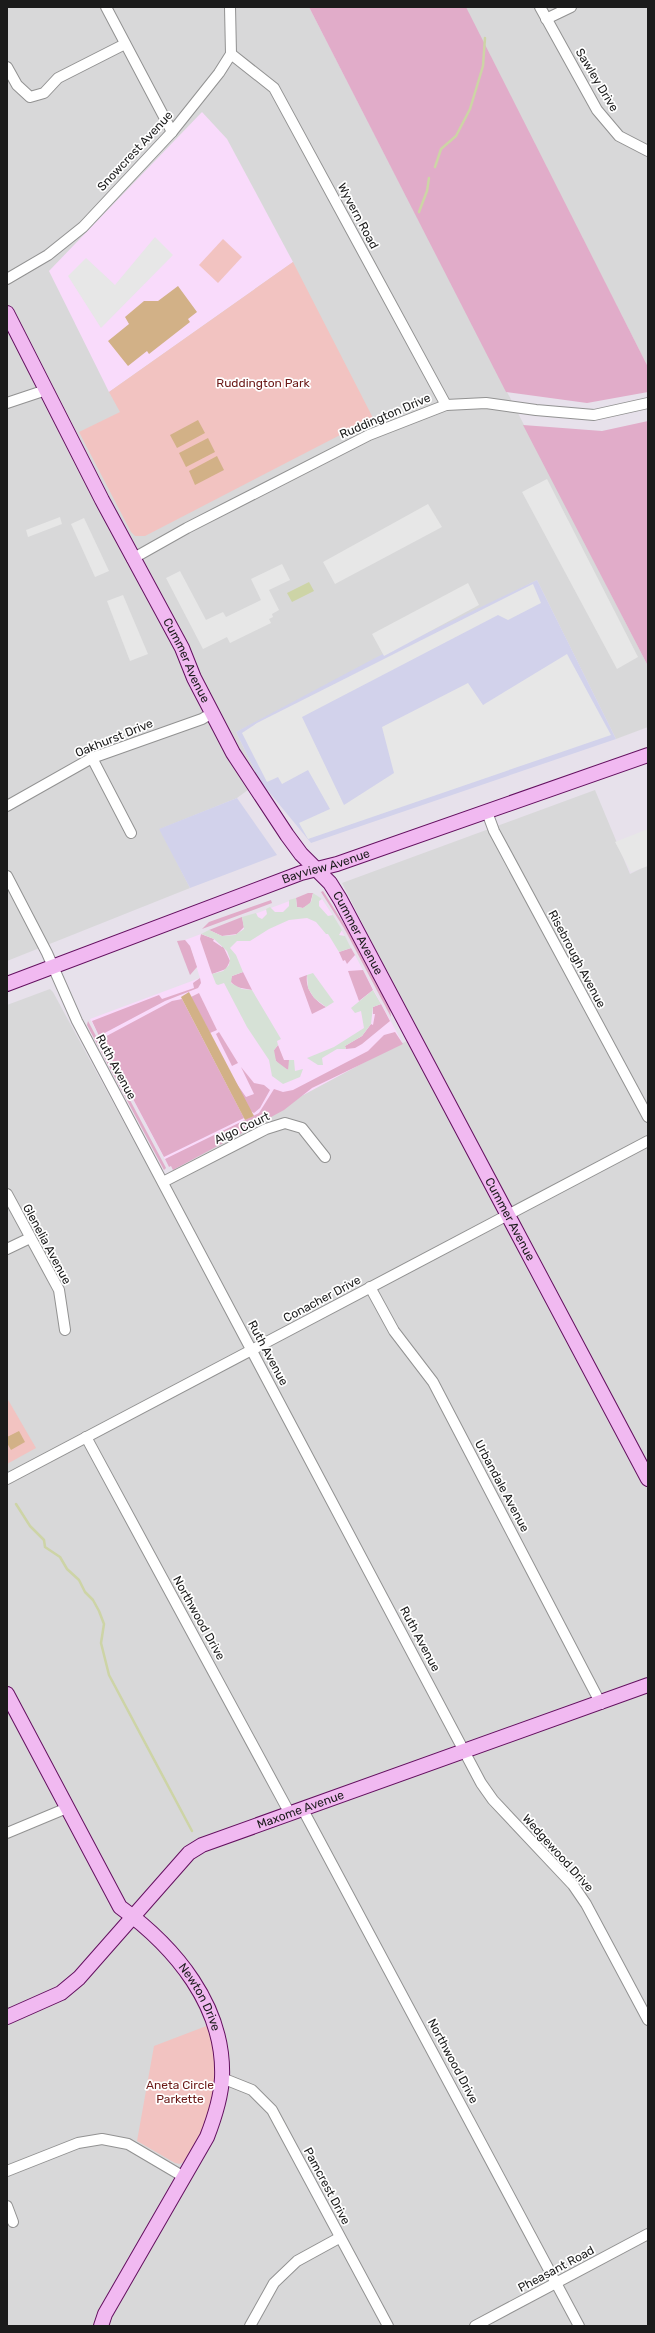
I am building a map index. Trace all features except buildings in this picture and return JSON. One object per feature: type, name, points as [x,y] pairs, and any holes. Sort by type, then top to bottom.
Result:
[{"type":"street","points":[[106,7],[172,132]]},
{"type":"street","points":[[230,7],[230,54]]},
{"type":"street","name":"Sawley Drive","points":[[540,7],[597,110],[619,136],[648,151]]},
{"type":"street","points":[[546,19],[571,7]]},
{"type":"street","points":[[7,67],[16,85],[30,97],[44,93],[58,78],[125,44]]},
{"type":"street","name":"Snowcrest Avenue","points":[[7,279],[48,255],[82,227],[172,132],[219,73],[230,54]]},
{"type":"street","name":"Wyvern Road","points":[[230,54],[274,88],[446,405]]},
{"type":"street","name":"Cummer Avenue","points":[[7,313],[132,559],[182,648],[212,712],[233,752],[278,822],[301,854],[330,883],[340,899],[648,1479]]},
{"type":"street","points":[[7,403],[46,390]]},
{"type":"street","name":"Ruddington Drive","points":[[132,559],[187,528],[369,435],[446,405],[486,403],[536,410],[594,415],[648,403]]},
{"type":"street","name":"Oakhurst Drive","points":[[7,806],[92,758],[202,719],[212,712]]},
{"type":"street","name":"Bayview Avenue","points":[[7,984],[316,869],[337,864],[648,755]]},
{"type":"street","points":[[92,758],[131,833]]},
{"type":"street","name":"Risebrough Avenue","points":[[487,812],[494,831],[648,1117]]},
{"type":"street","name":"Ruth Avenue","points":[[7,876],[53,967],[77,1021],[464,1750]]},
{"type":"street","name":"Algo Court","points":[[162,1182],[266,1129],[285,1123],[302,1128],[325,1157]]},
{"type":"street","name":"Conacher Drive","points":[[7,1479],[648,1140]]},
{"type":"street","name":"Glenelia Avenue","points":[[7,1194],[59,1290],[66,1330]]},
{"type":"street","points":[[7,1249],[30,1238]]},
{"type":"street","name":"Urbandale Avenue","points":[[370,1287],[394,1330],[433,1382],[601,1704]]},
{"type":"street","name":"Northwood Drive","points":[[86,1437],[296,1810],[579,2326]]},
{"type":"street","name":"Maxome Avenue","points":[[7,2017],[61,1994],[79,1978],[189,1853],[202,1845],[464,1750],[601,1704],[648,1685]]},
{"type":"street","name":"Newton Drive","points":[[7,1694],[120,1907],[133,1916],[173,1954],[201,1995],[217,2028],[222,2078],[217,2107],[207,2137],[105,2314],[101,2326]]},
{"type":"street","name":"Wedgewood Drive","points":[[464,1750],[493,1800],[573,1885],[586,1904],[648,2020]]},
{"type":"street","points":[[7,1833],[67,1808]]},
{"type":"street","name":"Pamcrest Drive","points":[[222,2078],[252,2090],[272,2110],[388,2326]]},
{"type":"street","points":[[7,2171],[78,2143],[102,2139],[128,2144],[184,2177]]},
{"type":"street","points":[[7,2206],[13,2222]]},
{"type":"street","name":"Pheasant Road","points":[[475,2326],[648,2234]]},
{"type":"street","points":[[250,2326],[274,2283],[297,2261],[340,2238]]},
{"type":"shaded area","points":[[7,7],[309,7],[648,666],[648,727],[616,739],[537,580],[236,732],[260,781],[237,798],[160,829],[190,888],[7,961]]},
{"type":"shaded area","points":[[309,7],[466,7],[648,367],[648,392],[587,403],[506,392]]},
{"type":"shaded area","points":[[464,7],[648,7],[648,367]]},
{"type":"shaded area","points":[[202,112],[227,139],[293,262],[109,392],[49,271]]},
{"type":"shaded area","points":[[155,237],[173,255],[101,328],[68,276],[86,258],[115,285]]},
{"type":"shaded area","points":[[178,286],[197,312],[188,319],[190,322],[149,354],[147,351],[128,366],[108,341],[129,324],[125,317],[144,301],[158,301]]},
{"type":"shaded area","points":[[198,420],[205,433],[177,448],[170,435]]},
{"type":"shaded area","points":[[648,421],[648,666],[523,425],[602,431]]},
{"type":"shaded area","points":[[208,438],[215,452],[186,467],[179,453]]},
{"type":"shaded area","points":[[217,456],[224,470],[195,485],[189,471]]},
{"type":"shaded area","points":[[547,479],[638,657],[617,669],[522,492]]},
{"type":"shaded area","points":[[428,504],[442,527],[335,584],[323,562]]},
{"type":"shaded area","points":[[60,517],[62,524],[28,537],[26,530]]},
{"type":"shaded area","points":[[84,518],[109,571],[95,577],[71,524]]},
{"type":"shaded area","points":[[282,564],[290,580],[269,590],[279,610],[272,614],[273,617],[269,619],[271,623],[230,643],[227,637],[203,649],[166,578],[180,571],[206,620],[223,612],[226,617],[261,600],[251,579]]},
{"type":"shaded area","points":[[537,580],[616,739],[311,843],[260,781],[236,732],[377,657]]},
{"type":"shaded area","points":[[309,582],[314,591],[292,602],[287,593]]},
{"type":"shaded area","points":[[468,583],[479,605],[384,656],[372,634]]},
{"type":"shaded area","points":[[533,584],[541,603],[508,620],[498,615],[302,717],[344,805],[394,773],[382,727],[468,683],[483,705],[567,654],[611,735],[308,839],[299,823],[330,809],[308,770],[282,784],[278,777],[267,782],[242,733],[257,723]]},
{"type":"shaded area","points":[[123,595],[148,654],[130,661],[107,601]]},
{"type":"shaded area","points":[[595,790],[630,874],[648,865],[648,2326],[7,2326],[7,1005],[50,989],[53,992],[155,1180],[280,1110],[312,1088],[419,1035],[342,883]]},
{"type":"shaded area","points":[[237,798],[277,855],[190,888],[159,829]]},
{"type":"shaded area","points":[[648,829],[648,866],[631,872],[615,842]]},
{"type":"shaded area","points":[[323,891],[351,935],[390,1009],[391,1017],[344,928],[321,892]]},
{"type":"shaded area","points":[[308,893],[313,893],[310,904],[303,908],[297,907],[296,898]]},
{"type":"shaded area","points":[[311,893],[322,899],[337,922],[402,1042],[169,1167],[90,1019],[200,978],[190,946],[185,940]]},
{"type":"shaded area","points":[[313,893],[322,899],[319,901],[319,906],[328,916],[333,915],[342,930],[339,935],[345,936],[351,948],[339,952],[328,934],[326,934],[316,922],[307,918],[289,920],[269,929],[250,941],[237,941],[230,948],[236,955],[243,972],[232,976],[231,983],[242,989],[252,990],[281,1039],[277,1041],[278,1045],[274,1050],[276,1061],[288,1070],[289,1060],[294,1060],[295,1071],[303,1069],[300,1077],[283,1084],[272,1076],[269,1060],[247,1027],[224,983],[218,985],[216,984],[212,974],[223,971],[229,965],[230,959],[227,951],[214,939],[201,934],[209,930],[222,936],[235,935],[244,929],[242,917],[256,913],[258,917],[262,919],[267,914],[266,909],[270,907],[275,912],[283,912],[289,906],[289,900],[296,898],[297,907],[303,908],[311,902]]},
{"type":"shaded area","points":[[271,900],[272,903],[202,929],[209,922]]},
{"type":"shaded area","points":[[242,917],[244,927],[237,934],[222,936],[209,930]]},
{"type":"shaded area","points":[[201,934],[214,939],[213,941],[222,947],[223,946],[230,961],[226,969],[212,974],[200,939]]},
{"type":"shaded area","points":[[185,940],[190,946],[197,967],[190,975],[177,941]]},
{"type":"shaded area","points":[[351,948],[355,955],[347,964],[345,960],[343,961],[339,952]]},
{"type":"shaded area","points":[[363,970],[373,990],[359,1001],[348,971]]},
{"type":"shaded area","points":[[243,972],[252,990],[236,987],[230,981],[232,976]]},
{"type":"shaded area","points":[[313,973],[334,1002],[326,1007],[314,998],[308,988],[307,975]]},
{"type":"shaded area","points":[[307,975],[307,985],[311,994],[326,1007],[312,1014],[299,978]]},
{"type":"shaded area","points":[[200,978],[201,983],[198,988],[165,1001],[99,1036],[92,1021],[159,995],[162,999],[194,988],[193,983]]},
{"type":"shaded area","points":[[373,990],[381,1004],[373,1007],[371,1024],[362,1036],[345,1046],[346,1049],[337,1049],[322,1058],[323,1065],[318,1065],[307,1058],[334,1047],[364,1028],[361,1011],[355,1013],[351,1008]]},
{"type":"shaded area","points":[[189,992],[254,1116],[245,1120],[181,997]]},
{"type":"shaded area","points":[[199,993],[217,1030],[210,1033],[191,997]]},
{"type":"shaded area","points":[[182,999],[244,1118],[164,1157],[101,1039],[172,1001]]},
{"type":"shaded area","points":[[381,1004],[390,1021],[362,1044],[355,1048],[346,1049],[345,1046],[362,1036],[371,1024],[373,1025],[375,1014],[373,1014],[373,1007]]},
{"type":"shaded area","points":[[88,1021],[166,1168],[164,1170],[87,1025]]},
{"type":"shaded area","points":[[219,1032],[238,1063],[232,1066],[216,1034]]},
{"type":"shaded area","points":[[395,1032],[403,1044],[312,1088],[284,1110],[173,1170],[171,1166],[169,1167],[165,1159],[259,1113],[274,1089],[283,1092],[293,1090],[368,1051],[384,1035]]},
{"type":"shaded area","points":[[278,1045],[284,1060],[289,1060],[289,1070],[277,1063],[274,1050]]},
{"type":"shaded area","points":[[241,1067],[254,1083],[264,1085],[270,1090],[260,1108],[254,1113],[250,1111],[234,1080],[246,1097],[254,1094]]},
{"type":"shaded area","points":[[19,1431],[25,1442],[11,1450],[7,1443],[7,1437]]},
{"type":"green space","points":[[223,239],[242,257],[218,283],[199,265]]},
{"type":"green space","name":"Ruddington Park","points":[[293,262],[373,418],[145,536],[135,536],[131,532],[79,432],[120,412],[109,392]]},
{"type":"green space","points":[[7,1398],[36,1448],[7,1464]]},
{"type":"green space","name":"Aneta Circle Parkette","points":[[209,2025],[214,2055],[214,2085],[212,2100],[203,2129],[190,2155],[180,2164],[175,2163],[137,2141],[154,2046]]},
{"type":"waterway","points":[[435,167],[441,149],[456,136],[470,109],[483,66],[485,38]]},
{"type":"waterway","points":[[419,212],[427,191],[429,178]]},
{"type":"waterway","points":[[16,1504],[30,1526],[44,1540],[45,1547],[60,1557],[67,1569],[79,1580],[85,1592],[93,1600],[99,1611],[104,1624],[101,1643],[109,1675],[192,1831]]}]
